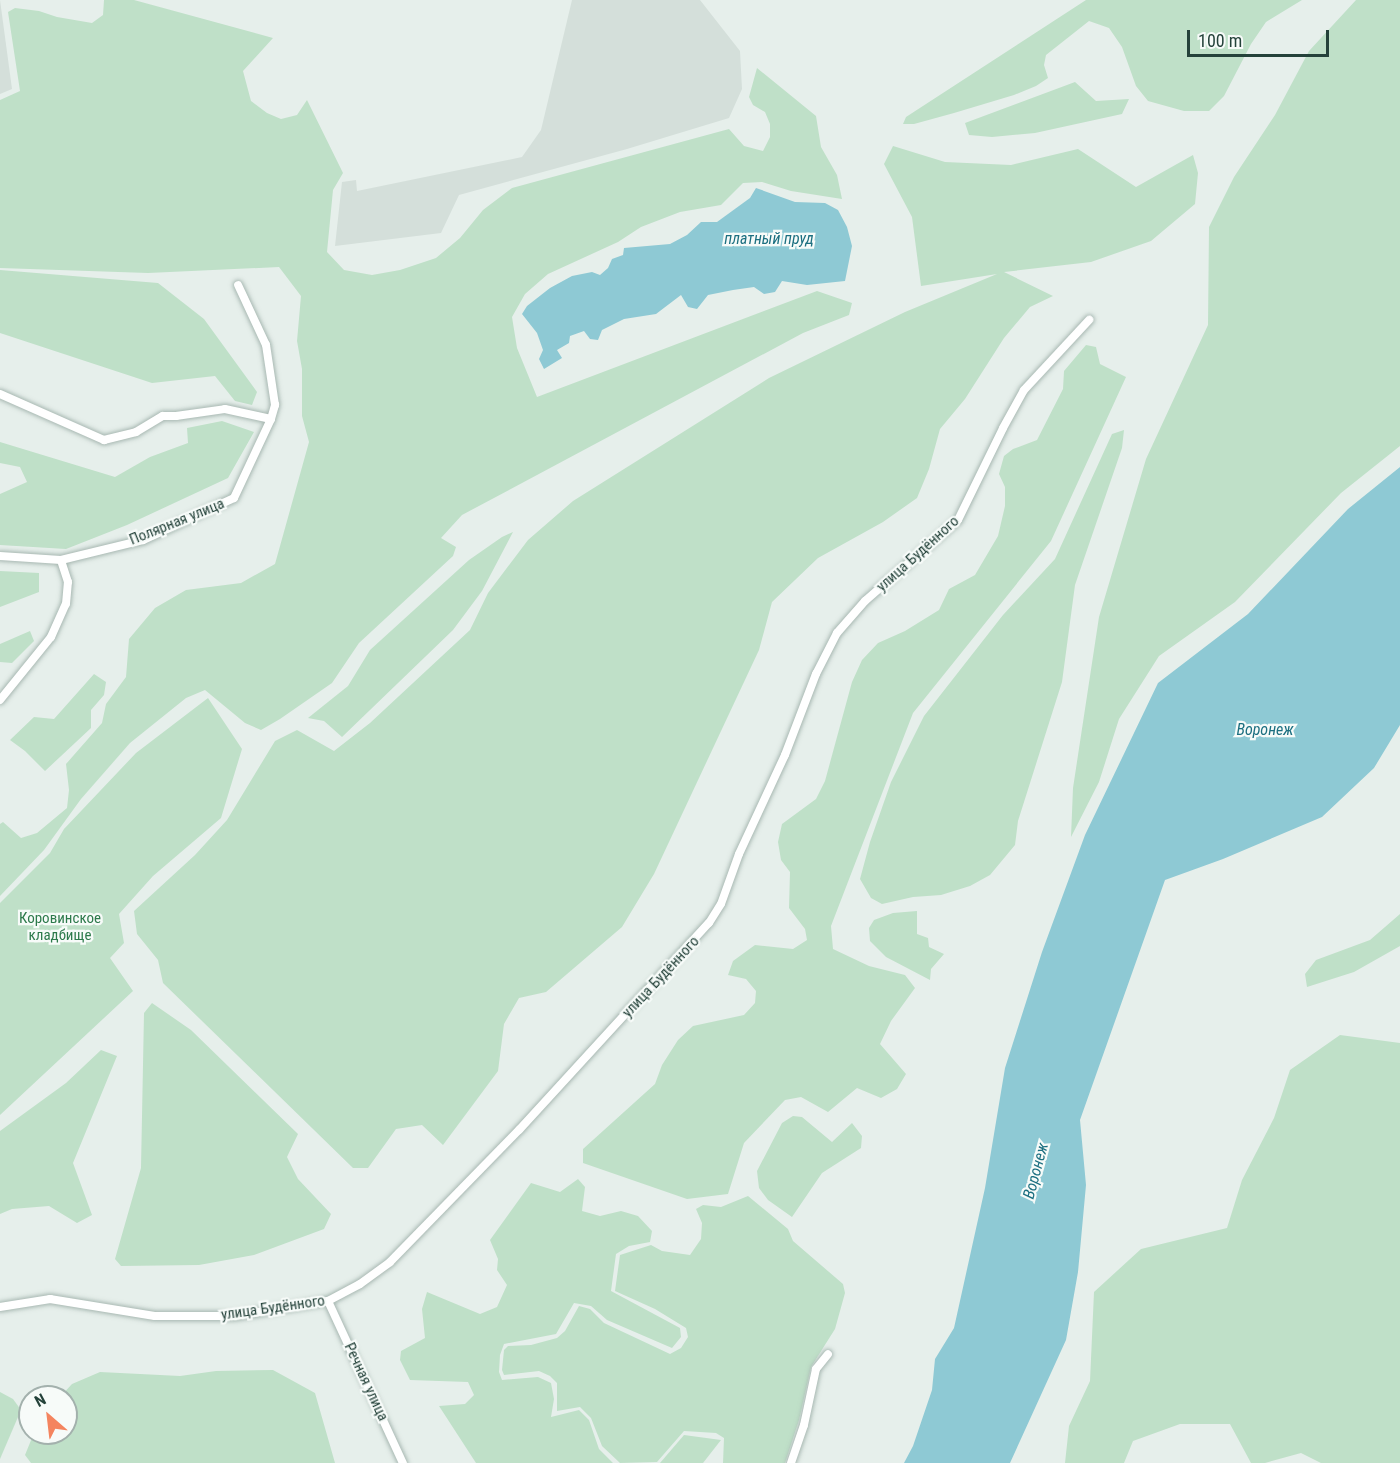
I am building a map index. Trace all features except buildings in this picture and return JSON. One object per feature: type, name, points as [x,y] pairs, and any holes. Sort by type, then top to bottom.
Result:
[{"type":"street","name":"Полярная улица","points":[[0,556],[61,560],[143,540],[234,498],[272,419],[275,405],[266,345],[238,285]]},
{"type":"street","name":"улица Будённого","points":[[0,1307],[50,1299],[130,1313],[192,1317],[234,1316],[328,1301],[379,1271],[408,1245],[695,942],[722,904],[739,854],[785,755],[816,674],[837,633],[865,602],[958,520],[1002,428],[1024,390],[1089,320]]},
{"type":"street","points":[[0,394],[104,440],[136,432],[163,416],[225,409],[272,419]]},
{"type":"street","points":[[0,700],[51,637],[66,604],[68,582],[61,560]]},
{"type":"street","name":"Речная улица","points":[[328,1301],[403,1463]]},
{"type":"street","points":[[791,1463],[804,1425],[816,1369],[828,1354]]},
{"type":"shaded area","points":[[0,0],[12,89],[0,94]]},
{"type":"shaded area","points":[[572,0],[700,0],[740,51],[742,89],[729,118],[627,149],[459,195],[441,233],[335,246],[342,182],[356,180],[357,191],[522,157],[541,130]]},
{"type":"green space","points":[[104,0],[134,0],[273,38],[243,71],[251,101],[267,113],[281,119],[297,115],[307,100],[343,173],[333,190],[327,252],[344,270],[372,275],[400,270],[436,258],[460,238],[483,210],[512,188],[729,129],[744,146],[763,151],[770,137],[770,124],[765,112],[753,105],[749,97],[757,68],[816,116],[821,147],[837,175],[842,199],[791,191],[762,182],[743,183],[721,205],[680,212],[641,227],[618,242],[548,274],[525,294],[512,317],[517,348],[537,397],[817,291],[852,303],[849,315],[803,333],[462,515],[441,538],[456,547],[453,556],[359,643],[332,683],[280,719],[261,730],[245,723],[205,690],[186,698],[130,743],[81,799],[44,850],[0,896],[0,824],[3,822],[21,838],[37,833],[67,808],[69,790],[66,764],[102,723],[106,704],[126,677],[129,639],[155,608],[186,590],[241,583],[275,564],[309,442],[302,416],[302,369],[297,341],[301,296],[279,267],[148,273],[0,268],[0,100],[20,91],[8,12],[15,8],[39,11],[57,17],[92,23],[103,15]]},
{"type":"green space","points":[[1086,0],[1302,0],[1266,22],[1251,44],[1224,96],[1209,111],[1184,111],[1148,101],[1136,86],[1122,47],[1109,28],[1089,21],[1046,55],[1044,65],[1048,78],[1036,86],[954,113],[914,124],[903,124],[906,117]]},
{"type":"green space","points":[[1356,0],[1400,0],[1400,446],[1341,493],[1235,602],[1159,656],[1119,719],[1099,782],[1071,837],[1073,788],[1099,617],[1146,459],[1208,325],[1209,227],[1234,177],[1275,115],[1309,51]]},
{"type":"green space","points":[[1075,82],[1096,101],[1129,99],[1122,114],[1035,133],[992,137],[969,135],[965,123]]},
{"type":"green space","points":[[893,146],[945,162],[1011,165],[1078,149],[1136,187],[1193,155],[1198,173],[1195,204],[1151,241],[1091,262],[1004,272],[1053,296],[1030,307],[1004,338],[965,399],[940,429],[929,469],[917,498],[883,522],[818,558],[772,602],[759,650],[654,874],[622,927],[546,992],[519,998],[504,1024],[498,1071],[443,1145],[422,1125],[396,1129],[368,1168],[353,1168],[163,983],[158,960],[137,934],[134,911],[195,855],[227,820],[275,741],[297,730],[334,751],[370,723],[470,630],[488,593],[528,540],[573,501],[769,378],[905,312],[997,274],[921,286],[912,217],[884,164]]},
{"type":"green space","points":[[0,270],[158,283],[204,319],[257,392],[252,405],[235,401],[215,376],[152,383],[0,333]]},
{"type":"green space","points":[[1086,345],[1096,347],[1100,364],[1126,377],[1051,541],[913,713],[831,926],[833,949],[869,966],[905,975],[915,988],[891,1021],[880,1044],[906,1074],[897,1089],[881,1098],[857,1088],[828,1112],[801,1097],[785,1100],[744,1143],[728,1194],[687,1199],[583,1163],[583,1149],[655,1084],[662,1065],[678,1040],[693,1026],[744,1015],[755,1003],[756,991],[746,979],[728,975],[733,961],[755,945],[793,949],[807,940],[805,929],[789,908],[790,872],[781,860],[778,842],[782,824],[816,799],[825,781],[852,682],[862,660],[878,643],[905,631],[939,610],[949,589],[975,575],[998,536],[1005,506],[1005,487],[999,474],[1004,456],[1013,449],[1037,440],[1063,389],[1064,371]]},
{"type":"green space","points":[[222,421],[254,432],[228,478],[127,525],[66,549],[0,545],[0,494],[27,482],[20,467],[0,463],[0,442],[115,477],[150,457],[188,443],[187,428]]},
{"type":"green space","points":[[1124,430],[1122,448],[1075,585],[1062,682],[1018,821],[1015,845],[990,875],[970,886],[941,895],[913,897],[882,904],[871,898],[860,879],[891,782],[924,716],[1003,615],[1055,559],[1112,434]]},
{"type":"green space","points":[[513,532],[482,591],[453,630],[342,737],[324,721],[308,718],[348,686],[370,650],[469,560]]},
{"type":"green space","points":[[0,571],[39,573],[39,592],[0,607]]},
{"type":"green space","points":[[30,631],[34,641],[12,663],[0,662],[0,644]]},
{"type":"green space","points":[[94,674],[106,682],[104,695],[91,710],[91,728],[45,771],[10,740],[34,717],[54,719]]},
{"type":"green space","name":"Коровинское кладбище","points":[[208,698],[242,749],[221,818],[153,876],[119,914],[124,943],[110,958],[133,991],[0,1115],[0,903],[50,853],[64,829],[136,753]]},
{"type":"green space","points":[[917,911],[917,934],[928,938],[929,947],[944,954],[931,969],[930,980],[886,957],[870,941],[869,928],[874,920],[893,913]]},
{"type":"green space","points":[[1400,914],[1400,946],[1354,972],[1307,987],[1305,974],[1316,960],[1370,940]]},
{"type":"green space","points":[[152,1003],[191,1030],[298,1134],[287,1157],[298,1179],[331,1214],[324,1229],[254,1255],[199,1265],[121,1266],[115,1259],[141,1168],[144,1013]]},
{"type":"green space","points":[[1340,1035],[1400,1043],[1400,1463],[1321,1463],[1301,1453],[1265,1463],[1251,1463],[1230,1424],[1180,1424],[1133,1441],[1124,1463],[1065,1463],[1069,1426],[1090,1381],[1094,1292],[1141,1249],[1227,1228],[1242,1180],[1274,1118],[1290,1070]]},
{"type":"green space","points":[[101,1050],[117,1056],[73,1163],[92,1215],[77,1223],[49,1206],[12,1209],[0,1214],[0,1131],[66,1083]]},
{"type":"green space","points":[[793,1116],[802,1117],[832,1142],[852,1123],[862,1136],[861,1148],[822,1173],[792,1217],[768,1200],[759,1188],[757,1171],[782,1123]]},
{"type":"green space","points":[[578,1179],[585,1187],[582,1211],[600,1216],[621,1211],[638,1216],[652,1231],[650,1242],[629,1246],[616,1254],[611,1291],[680,1328],[681,1337],[672,1348],[607,1320],[591,1306],[574,1303],[556,1334],[504,1344],[500,1355],[499,1372],[502,1380],[538,1377],[551,1383],[554,1399],[551,1417],[579,1410],[589,1420],[599,1449],[613,1463],[476,1463],[439,1406],[465,1404],[474,1395],[468,1382],[410,1380],[400,1360],[401,1351],[425,1338],[422,1309],[427,1292],[480,1314],[497,1307],[507,1285],[497,1270],[498,1259],[490,1240],[531,1183],[560,1192]]},
{"type":"green space","points":[[748,1196],[788,1229],[793,1241],[843,1284],[845,1293],[835,1329],[811,1367],[799,1420],[785,1463],[723,1463],[724,1438],[716,1433],[684,1431],[657,1462],[620,1463],[602,1446],[591,1418],[580,1407],[557,1411],[557,1383],[550,1376],[539,1371],[504,1375],[502,1370],[504,1350],[508,1346],[531,1345],[557,1338],[565,1331],[579,1306],[590,1309],[604,1323],[670,1354],[681,1348],[688,1337],[686,1328],[655,1309],[615,1291],[620,1255],[651,1245],[662,1251],[690,1255],[701,1239],[702,1223],[696,1209],[703,1205],[721,1207]]},
{"type":"green space","points":[[273,1370],[315,1393],[335,1463],[31,1463],[25,1455],[29,1445],[78,1445],[78,1385],[72,1384],[100,1372],[180,1376],[216,1371]]},
{"type":"green space","points":[[0,1392],[13,1399],[18,1406],[18,1417],[0,1459]]},
{"type":"green space","points":[[684,1435],[721,1440],[703,1463],[660,1463]]},
{"type":"water","name":"платный пруд","points":[[756,188],[795,202],[825,203],[838,210],[847,227],[852,246],[845,281],[807,285],[782,281],[775,292],[764,294],[754,287],[733,290],[708,295],[697,309],[688,307],[681,295],[656,314],[624,319],[602,330],[598,340],[590,339],[584,331],[570,336],[569,343],[557,350],[562,358],[544,369],[539,359],[543,350],[537,333],[522,314],[527,306],[550,288],[572,276],[592,272],[600,275],[608,268],[612,259],[623,255],[624,248],[670,244],[687,235],[701,222],[717,222],[750,198]]},
{"type":"water","name":"Воронеж","points":[[1400,467],[1400,725],[1374,768],[1322,817],[1223,859],[1165,880],[1080,1120],[1086,1185],[1078,1272],[1066,1340],[1010,1463],[904,1463],[913,1446],[932,1390],[935,1359],[954,1328],[985,1188],[1005,1068],[1042,952],[1085,835],[1158,683],[1248,614],[1348,509]]}]
